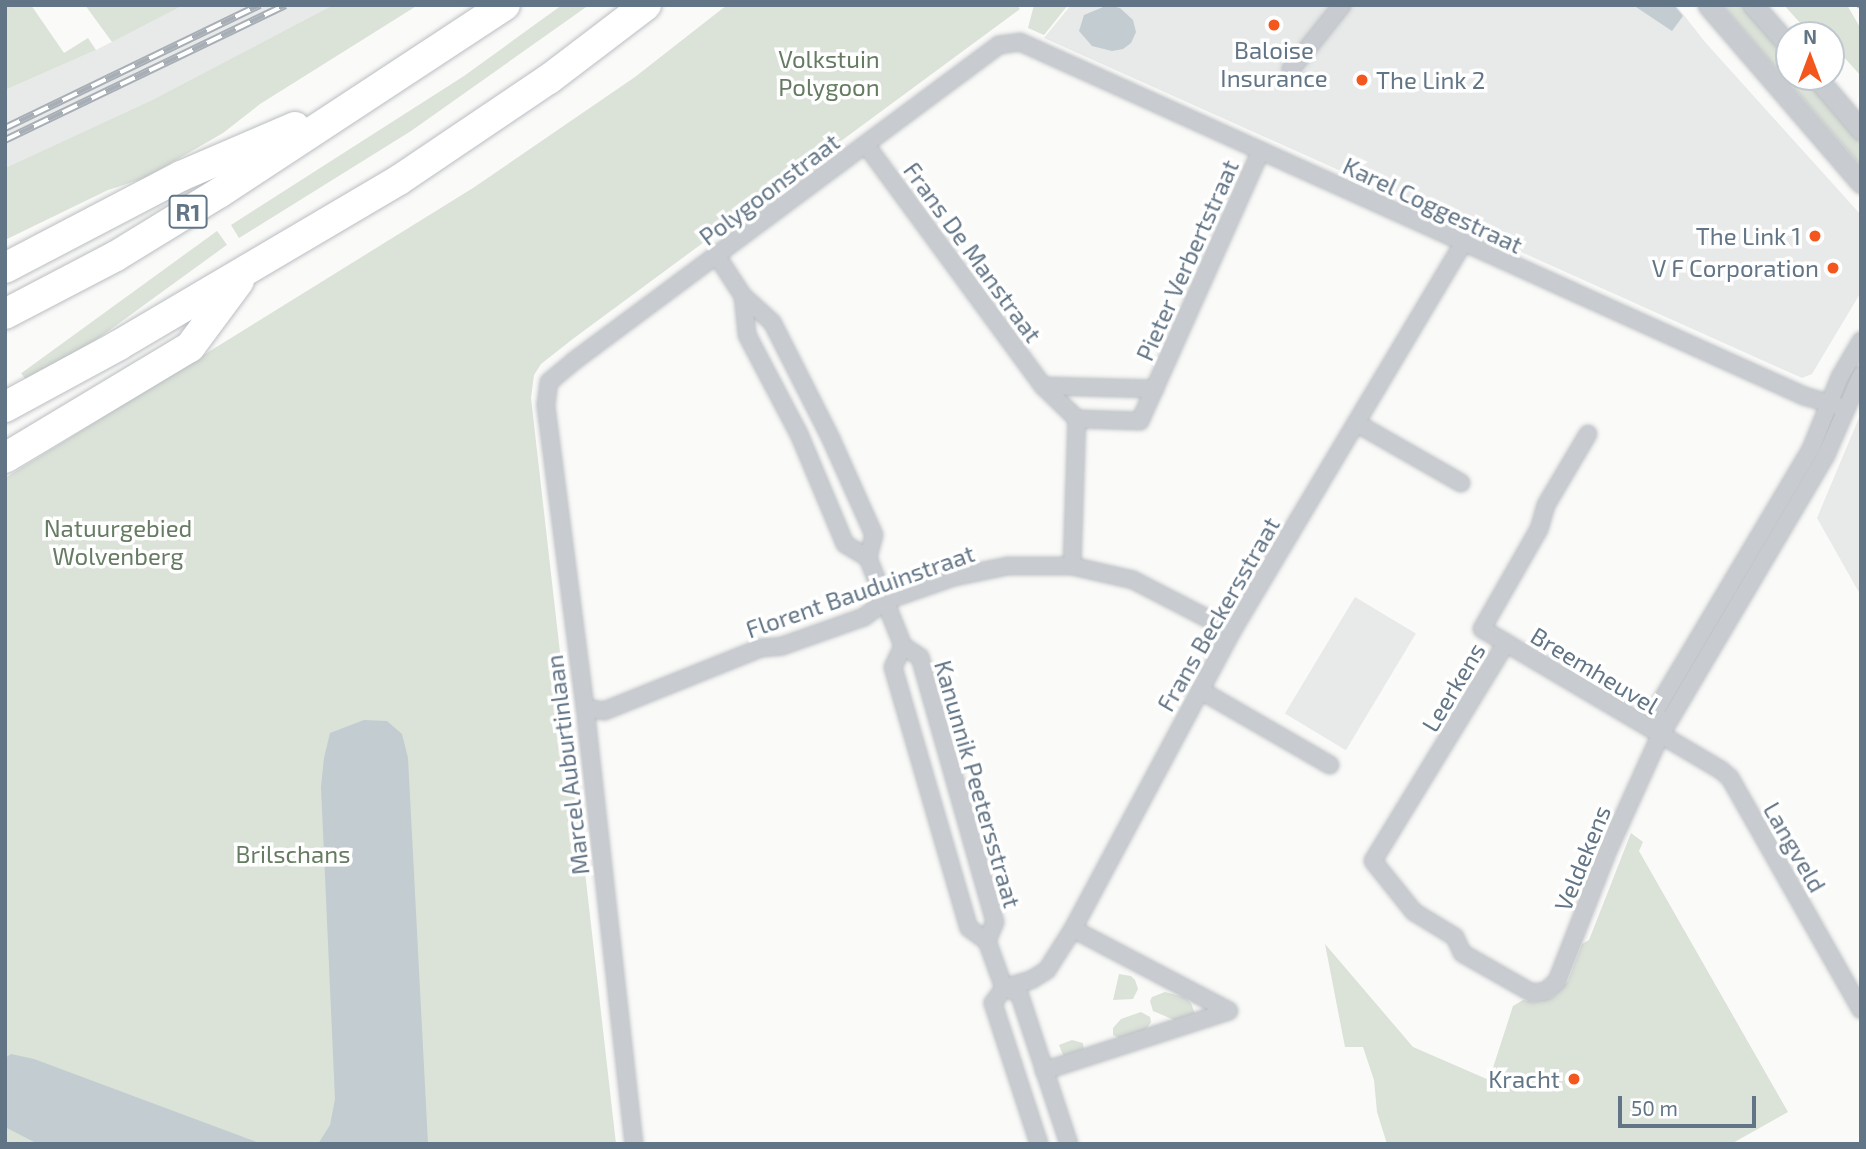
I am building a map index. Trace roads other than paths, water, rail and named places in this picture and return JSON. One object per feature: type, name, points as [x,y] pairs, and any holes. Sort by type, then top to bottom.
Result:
[{"type":"highway","name":"R1","points":[[5,314],[116,256],[196,207],[505,5]]},
{"type":"highway","points":[[5,407],[246,272],[437,156],[549,79],[646,5]]},
{"type":"highway","points":[[5,268],[180,176],[363,99]]},
{"type":"highway","points":[[5,458],[190,347],[246,272]]},
{"type":"street","points":[[1291,69],[1342,5]]},
{"type":"street","points":[[1708,5],[1861,183]]},
{"type":"street","points":[[1753,5],[1775,30]]},
{"type":"street","name":"Polygoonstraat","points":[[549,383],[565,368],[999,45],[1020,42]]},
{"type":"street","name":"Karel Coggestraat","points":[[1020,42],[1804,396],[1837,405]]},
{"type":"street","points":[[1828,91],[1861,130]]},
{"type":"street","name":"Frans De Manstraat","points":[[866,145],[1043,386],[1077,419]]},
{"type":"street","name":"Pieter Verbertstraat","points":[[1077,419],[1140,421],[1261,151]]},
{"type":"street","name":"Frans Beckersstraat","points":[[1004,988],[1031,980],[1047,970],[1073,929],[1232,631],[1463,244]]},
{"type":"street","name":"Kanunnik Peetersstraat","points":[[717,256],[743,296],[772,322],[852,482],[874,535],[868,558],[902,646],[920,657],[945,740],[995,922],[987,941]]},
{"type":"street","name":"Kanunnik Peetersstraat","points":[[743,296],[747,335],[799,434],[845,544],[868,558]]},
{"type":"street","points":[[1837,405],[1861,341]]},
{"type":"street","points":[[1837,405],[1861,375]]},
{"type":"street","name":"Marcel Auburtinlaan","points":[[549,383],[546,405],[585,708],[634,1144]]},
{"type":"street","name":"Pieter Verbertstraat","points":[[1043,386],[1154,389]]},
{"type":"street","name":"Veldekens","points":[[1542,992],[1557,981],[1606,855],[1660,736],[1656,710],[1733,596],[1837,405]]},
{"type":"street","points":[[1072,566],[1077,419]]},
{"type":"street","points":[[1356,423],[1461,483]]},
{"type":"street","name":"Leerkens","points":[[1542,992],[1525,991],[1462,953],[1455,937],[1414,912],[1373,861],[1506,643],[1482,629],[1539,529],[1546,505],[1588,433]]},
{"type":"street","name":"Florent Bauduinstraat","points":[[585,708],[604,711],[761,648],[782,646],[864,617],[885,601],[954,577],[1008,566],[1072,566],[1133,580],[1232,631]]},
{"type":"street","name":"Breemheuvel","points":[[1506,643],[1660,736]]},
{"type":"street","name":"Kanunnik Peetersstraat","points":[[902,646],[893,667],[969,928],[987,941],[1004,988],[1019,993],[1069,1144]]},
{"type":"street","points":[[1200,690],[1330,765]]},
{"type":"street","name":"Langveld","points":[[1660,736],[1730,778],[1861,1010]]},
{"type":"street","points":[[1044,1071],[1229,1011],[1073,929]]},
{"type":"street","points":[[1004,988],[993,1003],[1039,1144]]},
{"type":"railway","points":[[5,128],[260,5]]},
{"type":"railway","points":[[5,140],[285,5]]},
{"type":"place","name":"Baloise Insurance","points":[[1274,25]]},
{"type":"place","name":"The Link 2","points":[[1362,80]]},
{"type":"place","name":"The Link 1","points":[[1815,236]]},
{"type":"place","name":"V F Corporation","points":[[1833,268]]},
{"type":"place","name":"Kracht","points":[[1574,1079]]},
{"type":"park label","name":"Volkstuin Polygoon","points":[[829,73]]},
{"type":"park label","name":"Natuurgebied Wolvenberg","points":[[118,542]]},
{"type":"park label","name":"Brilschans","points":[[293,854]]}]
